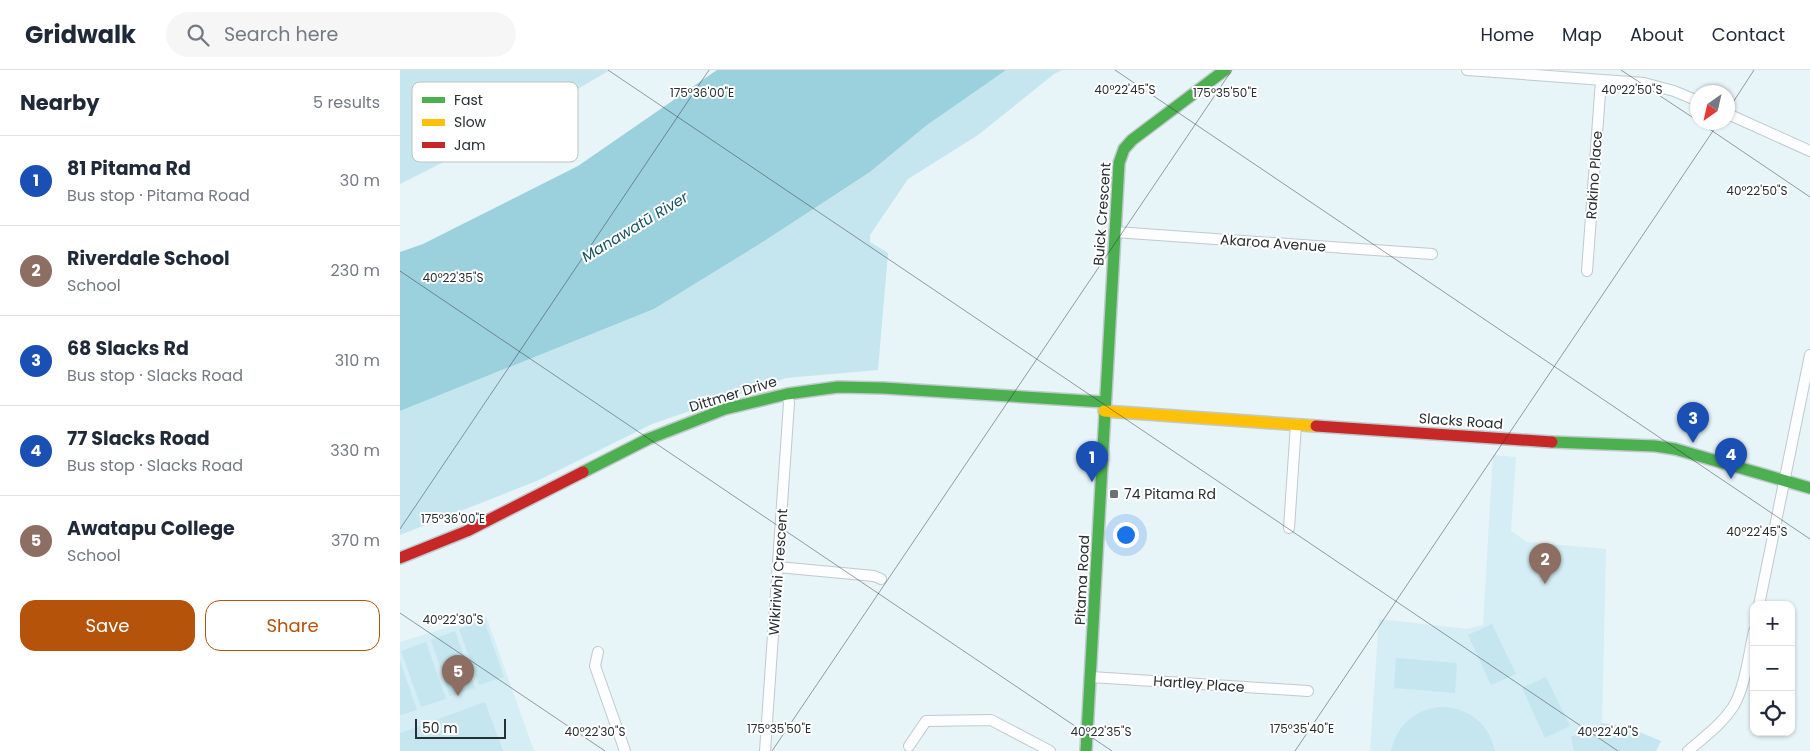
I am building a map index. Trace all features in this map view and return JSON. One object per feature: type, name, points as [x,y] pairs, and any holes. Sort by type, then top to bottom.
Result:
[{"type":"street","name":"Buick Crescent","points":[[1104,406],[1119,163],[1124,149],[1142,132],[1225,70]]},
{"type":"street","points":[[1467,70],[1644,83],[1690,98]]},
{"type":"street","name":"Rakino Place","points":[[1587,271],[1601,80]]},
{"type":"street","points":[[1735,117],[1810,151]]},
{"type":"street","name":"Akaroa Avenue","points":[[1115,232],[1432,254]]},
{"type":"street","points":[[1760,601],[1810,355]]},
{"type":"street","name":"Dittmer Drive","points":[[400,558],[466,531],[648,439],[754,401],[838,387],[883,388],[1104,406]]},
{"type":"street","name":"Wikiriwhi Crescent","points":[[766,751],[788,404],[787,394]]},
{"type":"street","name":"Slacks Road","points":[[1104,406],[1296,424],[1675,449],[1810,488]]},
{"type":"street","name":"Pitama Road","points":[[1086,751],[1100,518],[1104,406]]},
{"type":"street","points":[[1289,528],[1296,424]]},
{"type":"street","points":[[778,567],[874,576],[881,579]]},
{"type":"street","points":[[1688,751],[1716,728],[1734,706],[1745,677],[1751,646]]},
{"type":"street","points":[[598,652],[595,666],[625,751]]},
{"type":"street","name":"Hartley Place","points":[[1091,677],[1308,691]]},
{"type":"street","points":[[909,746],[926,721],[991,720],[1050,751]]},
{"type":"shaded area","points":[[400,70],[610,70],[578,89],[578,82],[412,82],[412,162],[444,162],[400,184]]},
{"type":"shaded area","points":[[1004,70],[1062,70],[1054,74],[978,135],[908,179],[870,235],[870,242],[888,253],[878,370],[786,378],[652,424],[539,480],[400,535],[400,411],[654,309],[758,245],[870,172],[927,125]]},
{"type":"shaded area","points":[[1493,455],[1516,457],[1511,531],[1527,542],[1606,549],[1602,723],[1572,737],[1574,751],[1370,751],[1379,619],[1467,629],[1483,625]]},
{"type":"shaded area","points":[[486,616],[534,751],[400,751],[400,642]]},
{"type":"shaded area","points":[[484,620],[504,677],[479,685],[459,629]]},
{"type":"shaded area","points":[[1492,624],[1516,674],[1491,685],[1468,635]]},
{"type":"shaded area","points":[[455,631],[475,688],[450,696],[431,640]]},
{"type":"shaded area","points":[[426,642],[446,699],[421,707],[401,651]]},
{"type":"shaded area","points":[[1396,658],[1457,663],[1455,693],[1394,688]]},
{"type":"shaded area","points":[[400,661],[417,710],[400,715]]},
{"type":"shaded area","points":[[1546,677],[1570,726],[1545,738],[1522,688]]},
{"type":"shaded area","points":[[485,702],[503,751],[400,751],[400,733]]},
{"type":"shaded area","points":[[1438,707],[1458,709],[1475,718],[1488,732],[1495,751],[1391,751],[1397,734],[1407,721],[1421,712]]},
{"type":"shaded area","points":[[1602,723],[1625,726],[1661,741],[1656,751],[1574,751],[1571,737]]},
{"type":"water","name":"Manawatū River","points":[[717,70],[1006,70],[927,125],[870,172],[758,245],[654,309],[400,411],[400,252],[423,244],[578,166]]},
{"type":"traffic: fast","points":[[1086,751],[1119,163],[1124,149],[1132,140],[1225,70]]},
{"type":"traffic: fast","points":[[583,472],[648,439],[725,409],[787,394],[838,387],[883,388],[1104,402]]},
{"type":"traffic: fast","points":[[1552,442],[1655,446],[1675,449],[1810,488]]},
{"type":"traffic: slow","points":[[1104,411],[1316,426]]},
{"type":"traffic: jam","points":[[1316,426],[1552,442]]},
{"type":"traffic: jam","points":[[400,558],[467,531],[583,472]]},
{"type":"place","name":"68 Slacks Rd","points":[[1693,443]]},
{"type":"place","name":"77 Slacks Road","points":[[1731,479]]},
{"type":"place","name":"81 Pitama Rd","points":[[1092,482]]},
{"type":"place","name":"74 Pitama Rd","points":[[1114,494]]},
{"type":"place","name":"Riverdale School","points":[[1545,584]]},
{"type":"place","name":"Awatapu College","points":[[458,696]]}]
